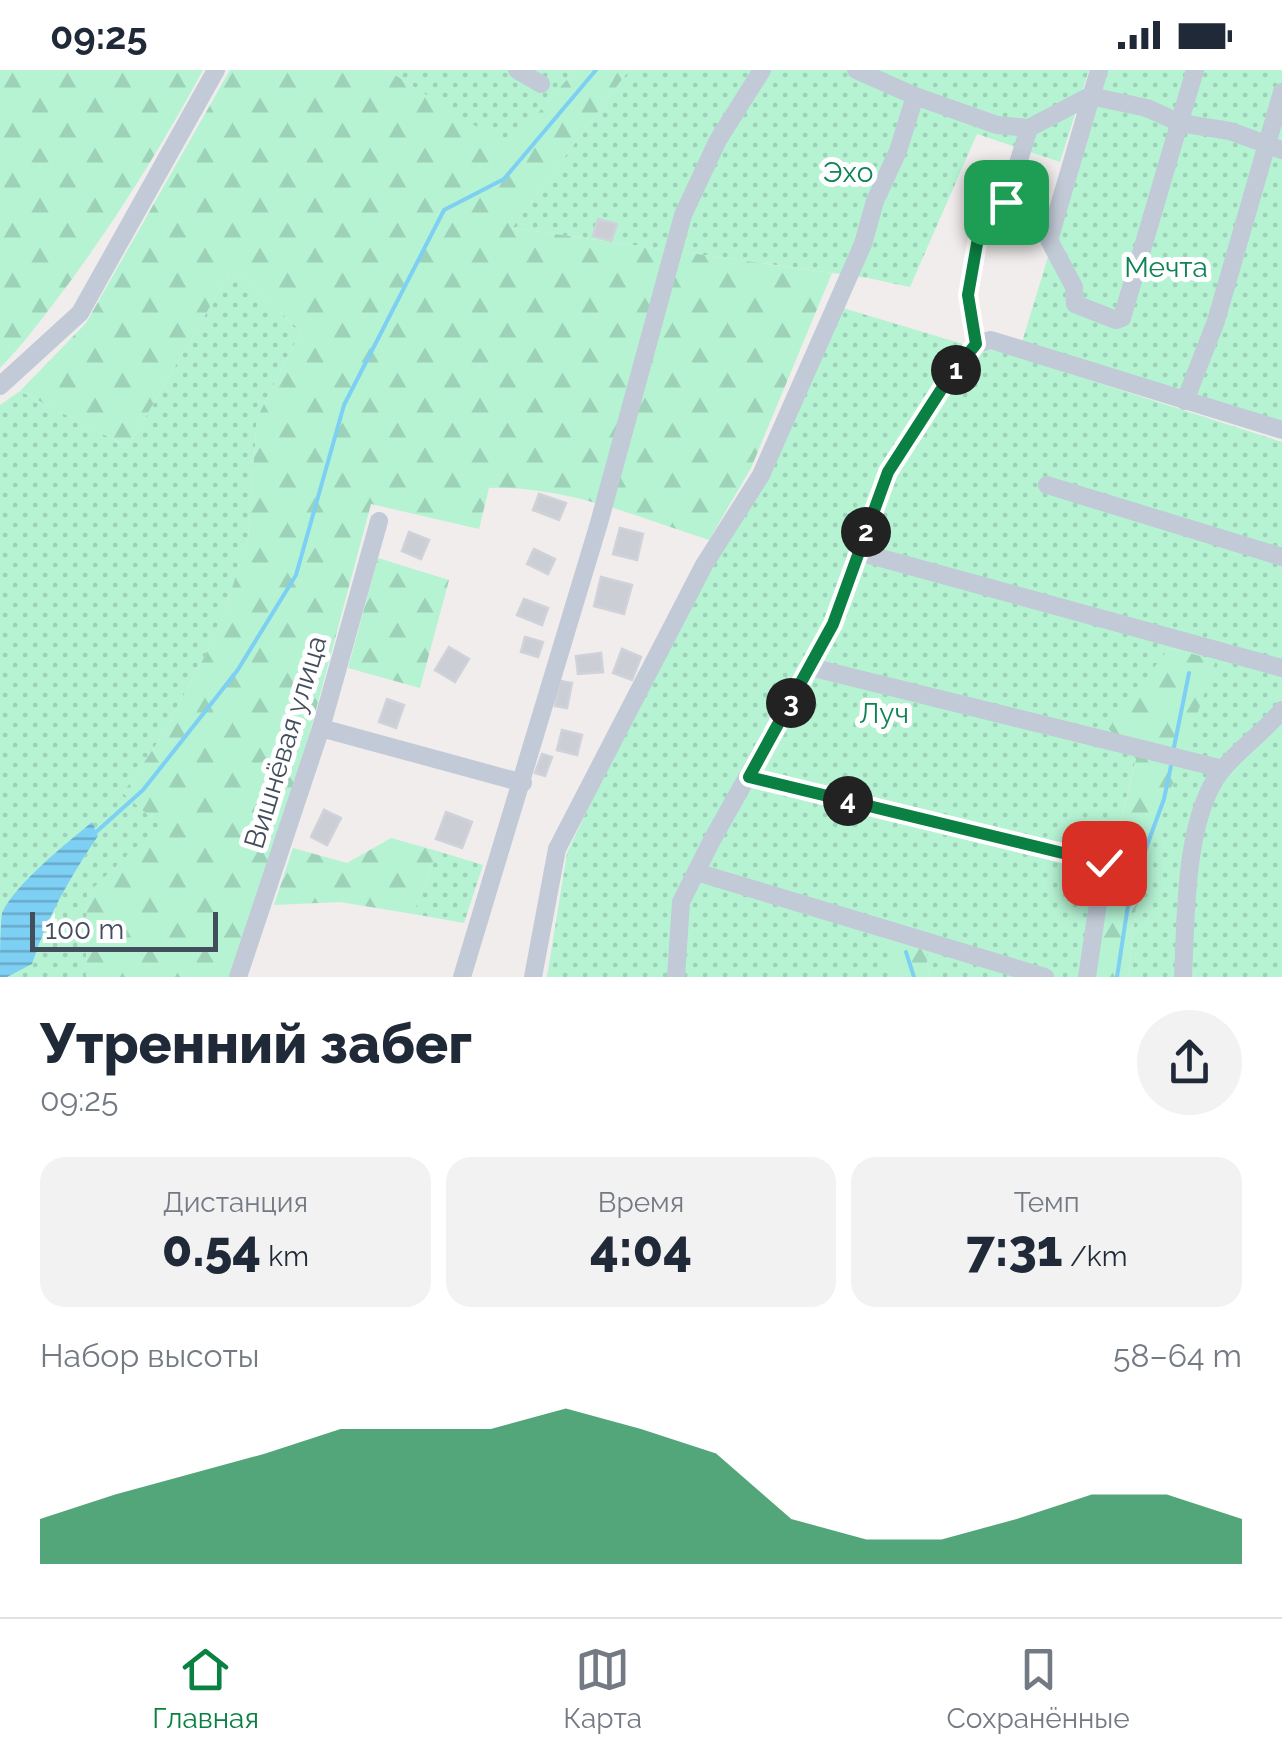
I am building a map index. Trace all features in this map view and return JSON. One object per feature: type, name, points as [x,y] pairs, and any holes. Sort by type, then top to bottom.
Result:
[{"type":"street","points":[[0,386],[80,313],[216,70]]},
{"type":"street","points":[[517,70],[542,84]]},
{"type":"street","points":[[462,977],[600,523],[682,216],[718,140],[762,70]]},
{"type":"street","points":[[856,70],[914,96],[997,125],[1028,128],[1090,96],[1147,108],[1180,123],[1230,131],[1274,147]]},
{"type":"street","points":[[1099,70],[1049,240],[1074,286],[1075,304],[1116,320],[1122,318],[1195,70]]},
{"type":"street","points":[[1186,401],[1274,147],[1282,92]]},
{"type":"street","points":[[533,977],[557,850],[704,564],[760,474],[863,244],[914,96]]},
{"type":"street","points":[[976,344],[968,295],[978,238],[1006,202],[1028,128]]},
{"type":"street","points":[[676,977],[681,902],[833,624],[888,472],[948,379],[976,344],[991,340],[1282,430]]},
{"type":"street","points":[[1047,486],[1282,557]]},
{"type":"street","name":"Вишнёвая улица","points":[[238,977],[321,728],[379,521]]},
{"type":"street","points":[[859,552],[1282,668]]},
{"type":"street","points":[[810,667],[1223,769]]},
{"type":"street","points":[[1183,977],[1192,861],[1205,796],[1223,769],[1282,710]]},
{"type":"street","points":[[321,728],[523,783]]},
{"type":"street","points":[[749,777],[1104,863],[1086,977]]},
{"type":"street","points":[[696,872],[1046,977]]},
{"type":"green space","points":[[0,70],[203,70],[95,247],[0,368]]},
{"type":"green space","points":[[230,70],[387,70],[509,147],[575,70],[629,70],[512,228],[832,273],[751,468],[709,540],[600,504],[517,488],[489,488],[479,529],[371,504],[309,736],[230,977],[86,977],[87,894],[159,825],[123,793],[162,736],[218,631],[248,539],[257,418],[301,331],[232,269],[128,447],[20,391],[86,323]]},
{"type":"green space","points":[[387,70],[575,70],[509,148]]},
{"type":"green space","name":"Эхо","points":[[629,70],[1089,70],[1060,162],[977,134],[910,287],[512,228]]},
{"type":"green space","name":"Мечта","points":[[1105,70],[1282,70],[1282,425],[1022,342]]},
{"type":"green space","points":[[232,269],[301,331],[257,418],[248,539],[218,631],[162,736],[123,793],[160,825],[87,894],[86,977],[0,977],[0,405],[20,391],[128,447]]},
{"type":"green space","name":"Луч","points":[[843,308],[983,350],[997,350],[1282,442],[1282,977],[1128,977],[1139,880],[1215,661],[1170,648],[1136,758],[1110,866],[1094,977],[929,977],[926,950],[883,938],[897,977],[547,977],[567,853]]},
{"type":"green space","points":[[378,558],[449,580],[420,688],[348,668]]},
{"type":"green space","points":[[1169,648],[1216,660],[1139,880],[1128,977],[1094,977],[1110,866],[1136,759],[1108,728]]},
{"type":"green space","points":[[391,838],[437,851],[413,914],[340,902],[274,905],[293,848],[347,863]]},
{"type":"green space","points":[[437,851],[483,865],[464,923],[413,914]]},
{"type":"green space","points":[[882,938],[926,950],[929,977],[897,977]]},
{"type":"water","points":[[92,822],[98,836],[60,898],[32,964],[0,977],[2,913],[42,864]]},
{"type":"building","points":[[598,219],[617,224],[611,241],[593,236]]},
{"type":"building","points":[[539,494],[566,503],[559,520],[533,510]]},
{"type":"building","points":[[620,528],[643,534],[637,560],[613,554]]},
{"type":"building","points":[[409,532],[429,540],[421,559],[402,551]]},
{"type":"building","points":[[534,549],[555,559],[548,574],[527,564]]},
{"type":"building","points":[[601,577],[632,585],[624,614],[594,606]]},
{"type":"building","points":[[524,599],[548,608],[542,625],[517,615]]},
{"type":"building","points":[[525,637],[543,642],[538,657],[521,652]]},
{"type":"building","points":[[449,647],[469,659],[455,682],[435,670]]},
{"type":"building","points":[[622,649],[641,657],[632,680],[613,673]]},
{"type":"building","points":[[601,653],[603,672],[578,674],[576,656]]},
{"type":"building","points":[[560,681],[572,683],[567,708],[555,706]]},
{"type":"building","points":[[387,699],[404,705],[396,728],[379,722]]},
{"type":"building","points":[[562,730],[582,735],[577,755],[557,750]]},
{"type":"building","points":[[542,754],[552,757],[545,776],[535,773]]},
{"type":"building","points":[[324,810],[341,818],[327,845],[311,837]]},
{"type":"building","points":[[446,812],[472,822],[462,848],[436,839]]},
{"type":"waterway","points":[[95,833],[143,790],[237,671],[296,575],[344,405],[444,210],[504,179],[596,70]]},
{"type":"waterway","points":[[1173,752],[1189,673]]},
{"type":"waterway","points":[[1117,977],[1130,892],[1164,799],[1172,761]]},
{"type":"waterway","points":[[906,952],[914,977]]},
{"type":"route","points":[[1006,202],[978,238],[968,295],[976,344],[948,379],[888,472],[833,624],[749,777],[1104,863]]}]
